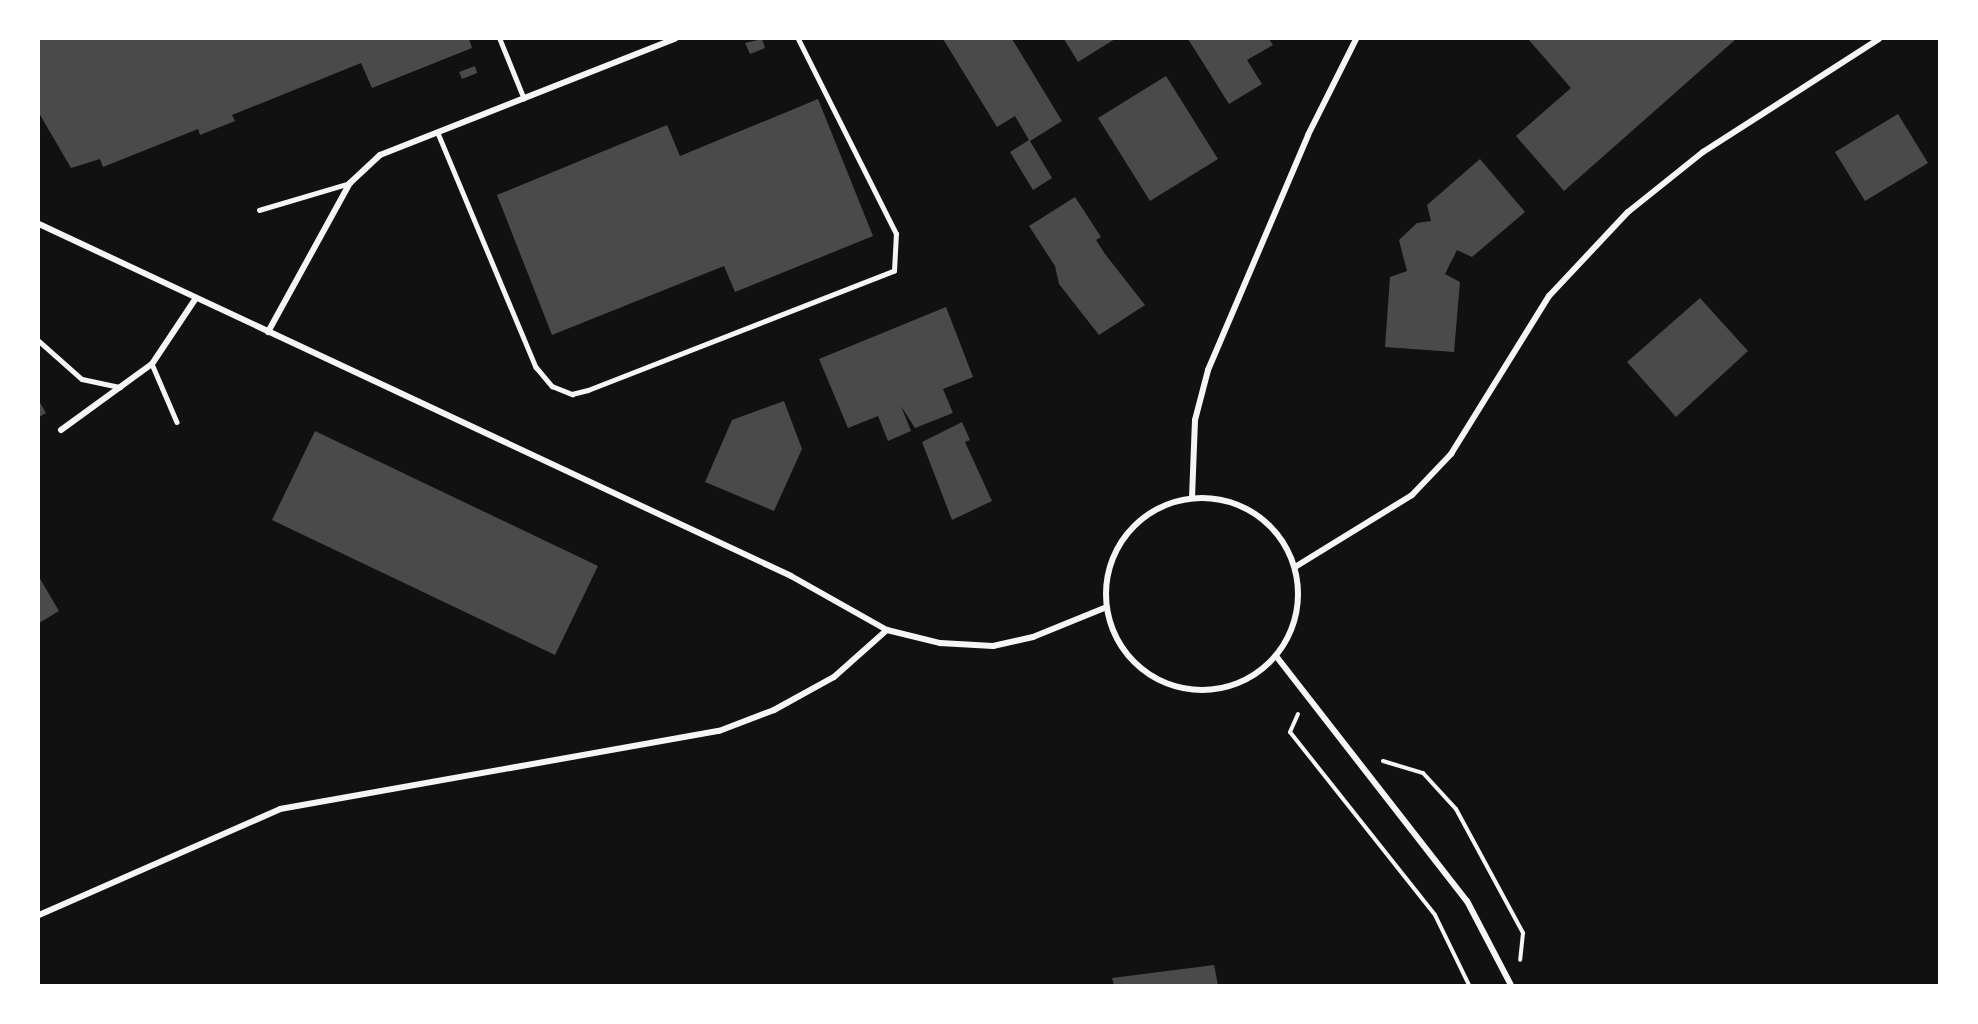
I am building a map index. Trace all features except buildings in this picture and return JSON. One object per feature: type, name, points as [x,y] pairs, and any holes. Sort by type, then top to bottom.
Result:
[{"type":"street","points":[[268,332],[350,183],[380,155],[675,39]]},
{"type":"street","points":[[1192,498],[1195,420],[1208,370],[1308,135],[1356,39]]},
{"type":"street","points":[[1295,567],[1412,495],[1451,454],[1550,296],[1628,212],[1703,152],[1879,39]]},
{"type":"street","points":[[39,224],[791,576],[887,630],[940,643],[993,646],[1032,637],[1104,608]]},
{"type":"street","points":[[61,430],[152,364],[196,298]]},
{"type":"street","points":[[1192,498],[1226,501],[1256,514],[1280,537],[1295,567],[1296,618],[1276,656],[1247,680],[1218,690],[1188,690],[1159,681],[1134,663],[1116,639],[1104,608],[1116,549],[1136,524],[1162,506],[1192,498]]},
{"type":"street","points":[[39,915],[280,809],[719,731],[774,710],[834,677],[887,630]]},
{"type":"street","points":[[1276,656],[1357,756],[1467,901],[1511,985]]},
{"type":"lane","points":[[500,39],[525,98]]},
{"type":"lane","points":[[438,133],[536,367],[552,386],[572,394],[588,390],[894,272],[896,234],[798,39]]},
{"type":"lane","points":[[259,210],[350,183]]},
{"type":"lane","points":[[39,341],[82,379],[120,387]]},
{"type":"lane","points":[[152,364],[177,422]]},
{"type":"path","points":[[1308,695],[1290,732],[1435,915],[1469,985]]},
{"type":"path","points":[[1357,756],[1423,773],[1456,809],[1523,933],[1520,964]]}]
